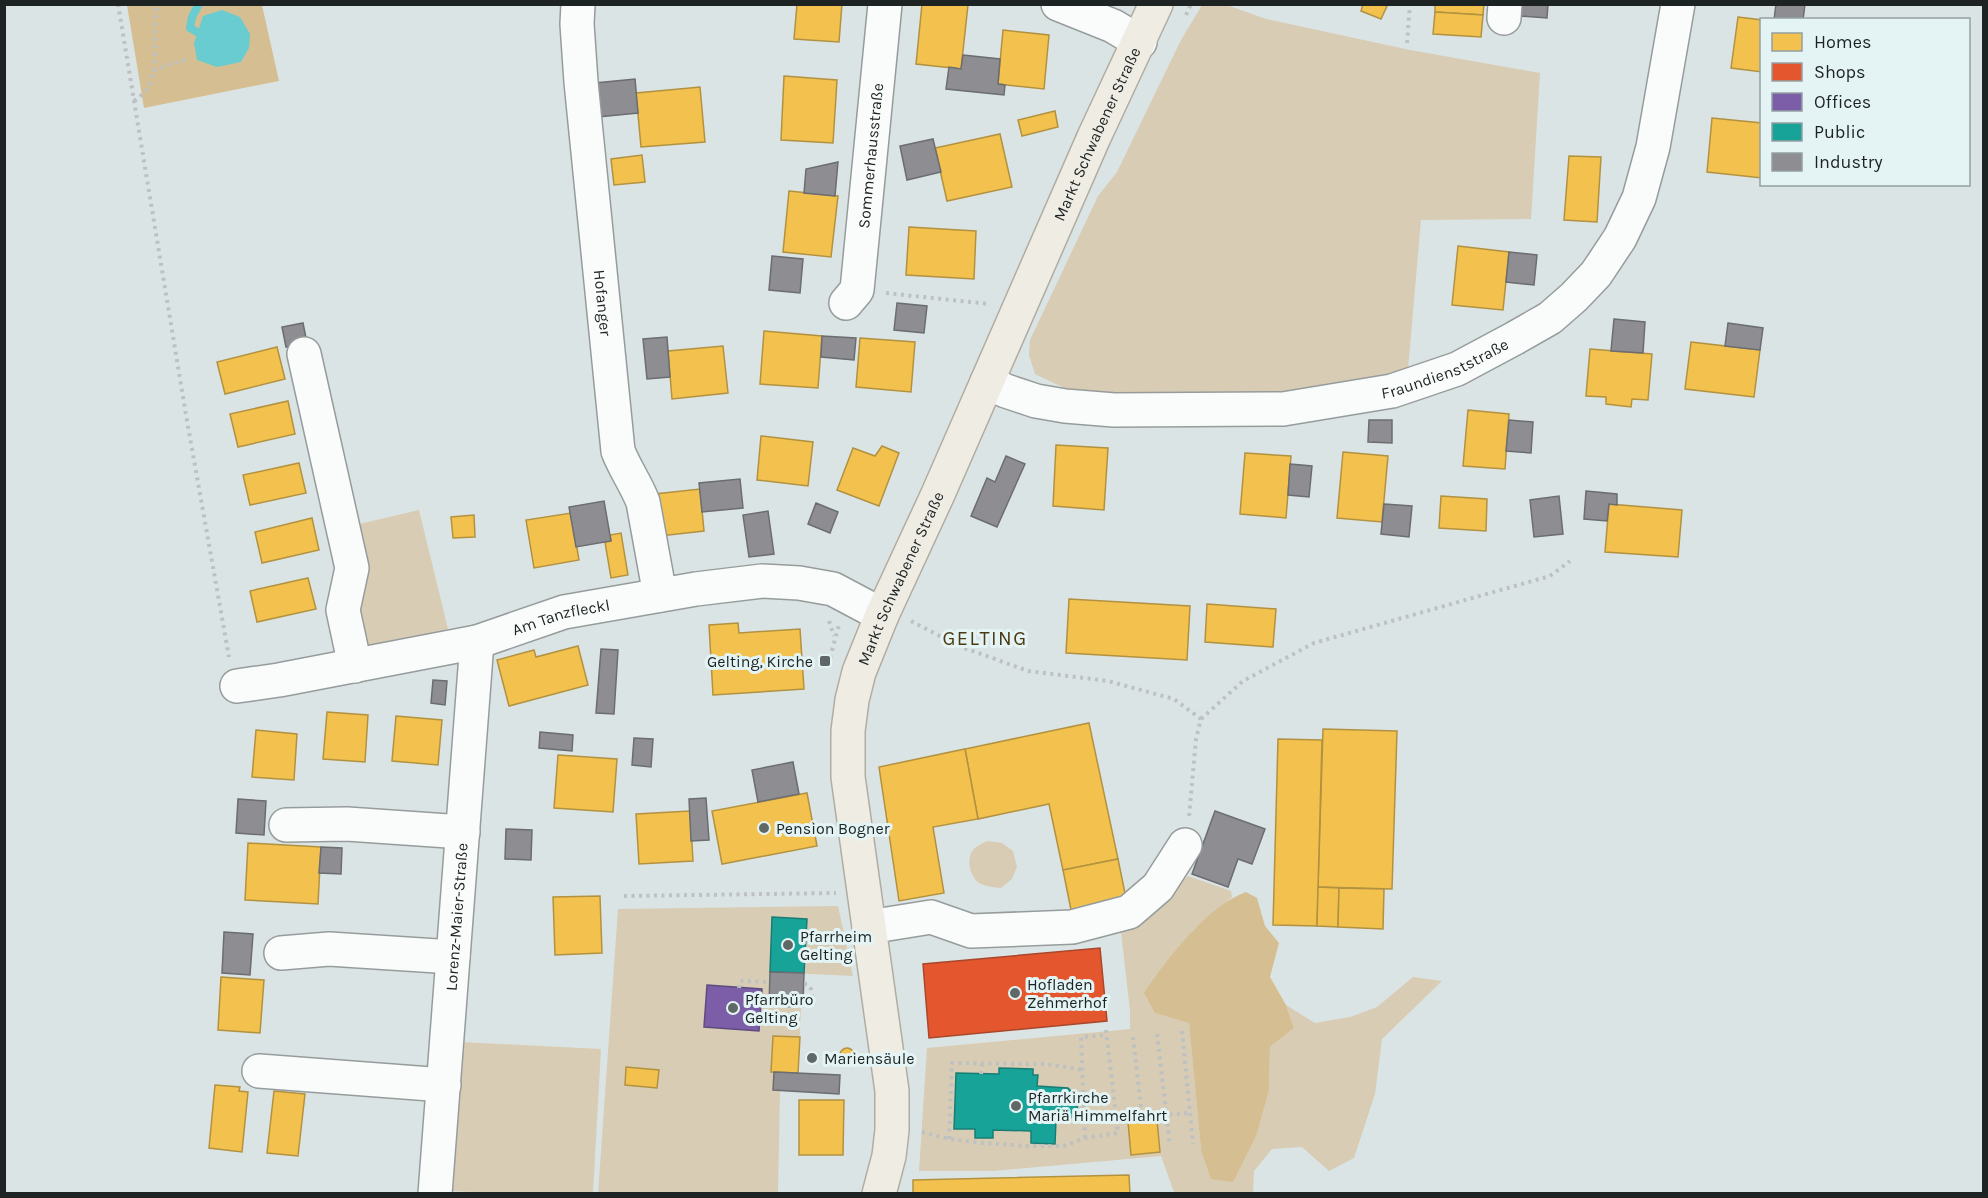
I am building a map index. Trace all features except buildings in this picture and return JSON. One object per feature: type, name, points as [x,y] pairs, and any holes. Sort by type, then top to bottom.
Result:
[{"type":"main road","name":"Markt Schwabener Straße","points":[[879,1194],[889,1156],[892,1091],[848,777],[848,731],[852,700],[859,672],[882,615],[1094,137],[1156,4]]},
{"type":"street","name":"Hofanger","points":[[578,4],[581,82],[618,451],[643,502],[660,595]]},
{"type":"street","name":"Sommerhausstraße","points":[[851,297],[885,4]]},
{"type":"street","points":[[1058,4],[1113,26],[1140,42]]},
{"type":"street","name":"Fraundienststraße","points":[[987,382],[1036,401],[1084,408],[1149,411],[1283,408],[1392,391],[1457,369],[1515,338],[1550,318],[1596,274],[1620,238],[1640,198],[1653,147],[1678,4]]},
{"type":"street","points":[[304,354],[351,568],[343,610],[355,666]]},
{"type":"street","name":"Am Tanzfleckl","points":[[237,686],[477,642],[564,612],[660,595],[762,581],[833,589],[882,615]]},
{"type":"street","name":"Lorenz-Maier-Straße","points":[[435,1194],[477,642]]},
{"type":"street","points":[[286,825],[347,824],[463,832]]},
{"type":"street","points":[[868,927],[931,917],[971,931],[1072,927],[1128,912],[1158,887],[1185,845]]},
{"type":"street","points":[[281,953],[329,949],[453,957]]},
{"type":"street","points":[[259,1071],[444,1085]]},
{"type":"path","points":[[118,4],[190,438],[229,657],[237,686]]},
{"type":"path","points":[[134,100],[142,96],[151,83],[154,72],[156,60],[154,27],[157,4]]},
{"type":"path","points":[[1407,43],[1410,4]]},
{"type":"path","points":[[154,72],[167,65],[185,60]]},
{"type":"path","points":[[851,297],[993,305]]},
{"type":"path","points":[[1185,845],[1192,799],[1196,739],[1201,719],[1243,681],[1314,643],[1550,576],[1570,561]]},
{"type":"path","points":[[882,615],[913,622],[959,646],[1028,671],[1108,681],[1174,699],[1201,719]]},
{"type":"path","points":[[624,896],[839,892]]},
{"type":"path","points":[[739,988],[740,981],[770,982]]},
{"type":"path","points":[[804,984],[811,989],[814,1006]]},
{"type":"path","points":[[1182,1031],[1193,1144]]},
{"type":"path","points":[[892,1130],[921,1132],[949,1139],[1064,1146],[1085,1138],[1118,1133],[1107,1033],[1081,1037],[1085,1138]]},
{"type":"path","points":[[1157,1034],[1170,1146]]},
{"type":"path","points":[[1133,1037],[1142,1116]]},
{"type":"path","points":[[949,1139],[952,1063],[1046,1065],[1083,1070]]},
{"type":"path","points":[[981,1074],[982,1064]]},
{"type":"path","points":[[1117,1118],[1189,1113]]},
{"type":"shaded area","points":[[127,5],[262,5],[279,81],[144,108]]},
{"type":"shaded area","points":[[1202,5],[1227,5],[1266,19],[1410,50],[1540,73],[1531,219],[1421,220],[1407,381],[1328,393],[1083,397],[1035,374],[1029,355],[1030,340],[1098,196],[1117,172],[1181,40]]},
{"type":"shaded area","points":[[419,510],[448,629],[358,651],[351,526]]},
{"type":"shaded area","points":[[987,841],[1002,843],[1013,851],[1017,867],[1012,879],[1001,888],[981,884],[971,871],[969,862],[971,853]]},
{"type":"shaded area","points":[[1188,876],[1231,891],[1232,897],[1192,931],[1155,1013],[1189,1022],[1201,1150],[1269,1090],[1270,1047],[1294,1028],[1286,1005],[1315,1023],[1350,1017],[1377,1007],[1413,977],[1442,981],[1382,1039],[1375,1094],[1354,1158],[1329,1171],[1302,1147],[1272,1149],[1254,1171],[1253,1193],[1174,1192],[1161,1156],[993,1171],[919,1171],[927,1048],[1130,1029],[1121,932]]},
{"type":"shaded area","points":[[1246,892],[1257,898],[1265,926],[1279,943],[1270,977],[1286,1005],[1294,1028],[1270,1047],[1269,1090],[1256,1136],[1233,1182],[1211,1179],[1201,1150],[1189,1023],[1155,1013],[1144,993],[1176,950],[1203,921],[1217,909]]},
{"type":"shaded area","points":[[838,906],[853,976],[770,972],[769,1006],[801,1008],[798,1073],[774,1072],[773,1090],[780,1091],[778,1193],[598,1194],[618,909]]},
{"type":"shaded area","points":[[461,1042],[601,1049],[593,1193],[513,1194],[451,1191]]},
{"type":"water","points":[[222,10],[240,17],[250,34],[249,48],[241,62],[217,67],[197,60],[194,43],[203,16]]},
{"type":"waterway","points":[[197,32],[190,28],[192,17],[199,4]]},
{"type":"place","name":"Gelting, Kirche","points":[[825,661]]},
{"type":"place","name":"Pension Bogner","points":[[764,828]]},
{"type":"place","name":"Pfarrheim Gelting","points":[[788,945]]},
{"type":"place","name":"Hofladen Zehmerhof","points":[[1015,993]]},
{"type":"place","name":"Pfarrbüro Gelting","points":[[733,1008]]},
{"type":"place","name":"Mariensäule","points":[[812,1058]]},
{"type":"place","name":"Pfarrkirche Mariä Himmelfahrt","points":[[1016,1106]]},
{"type":"district","name":"GELTING","points":[[985,638]]}]
